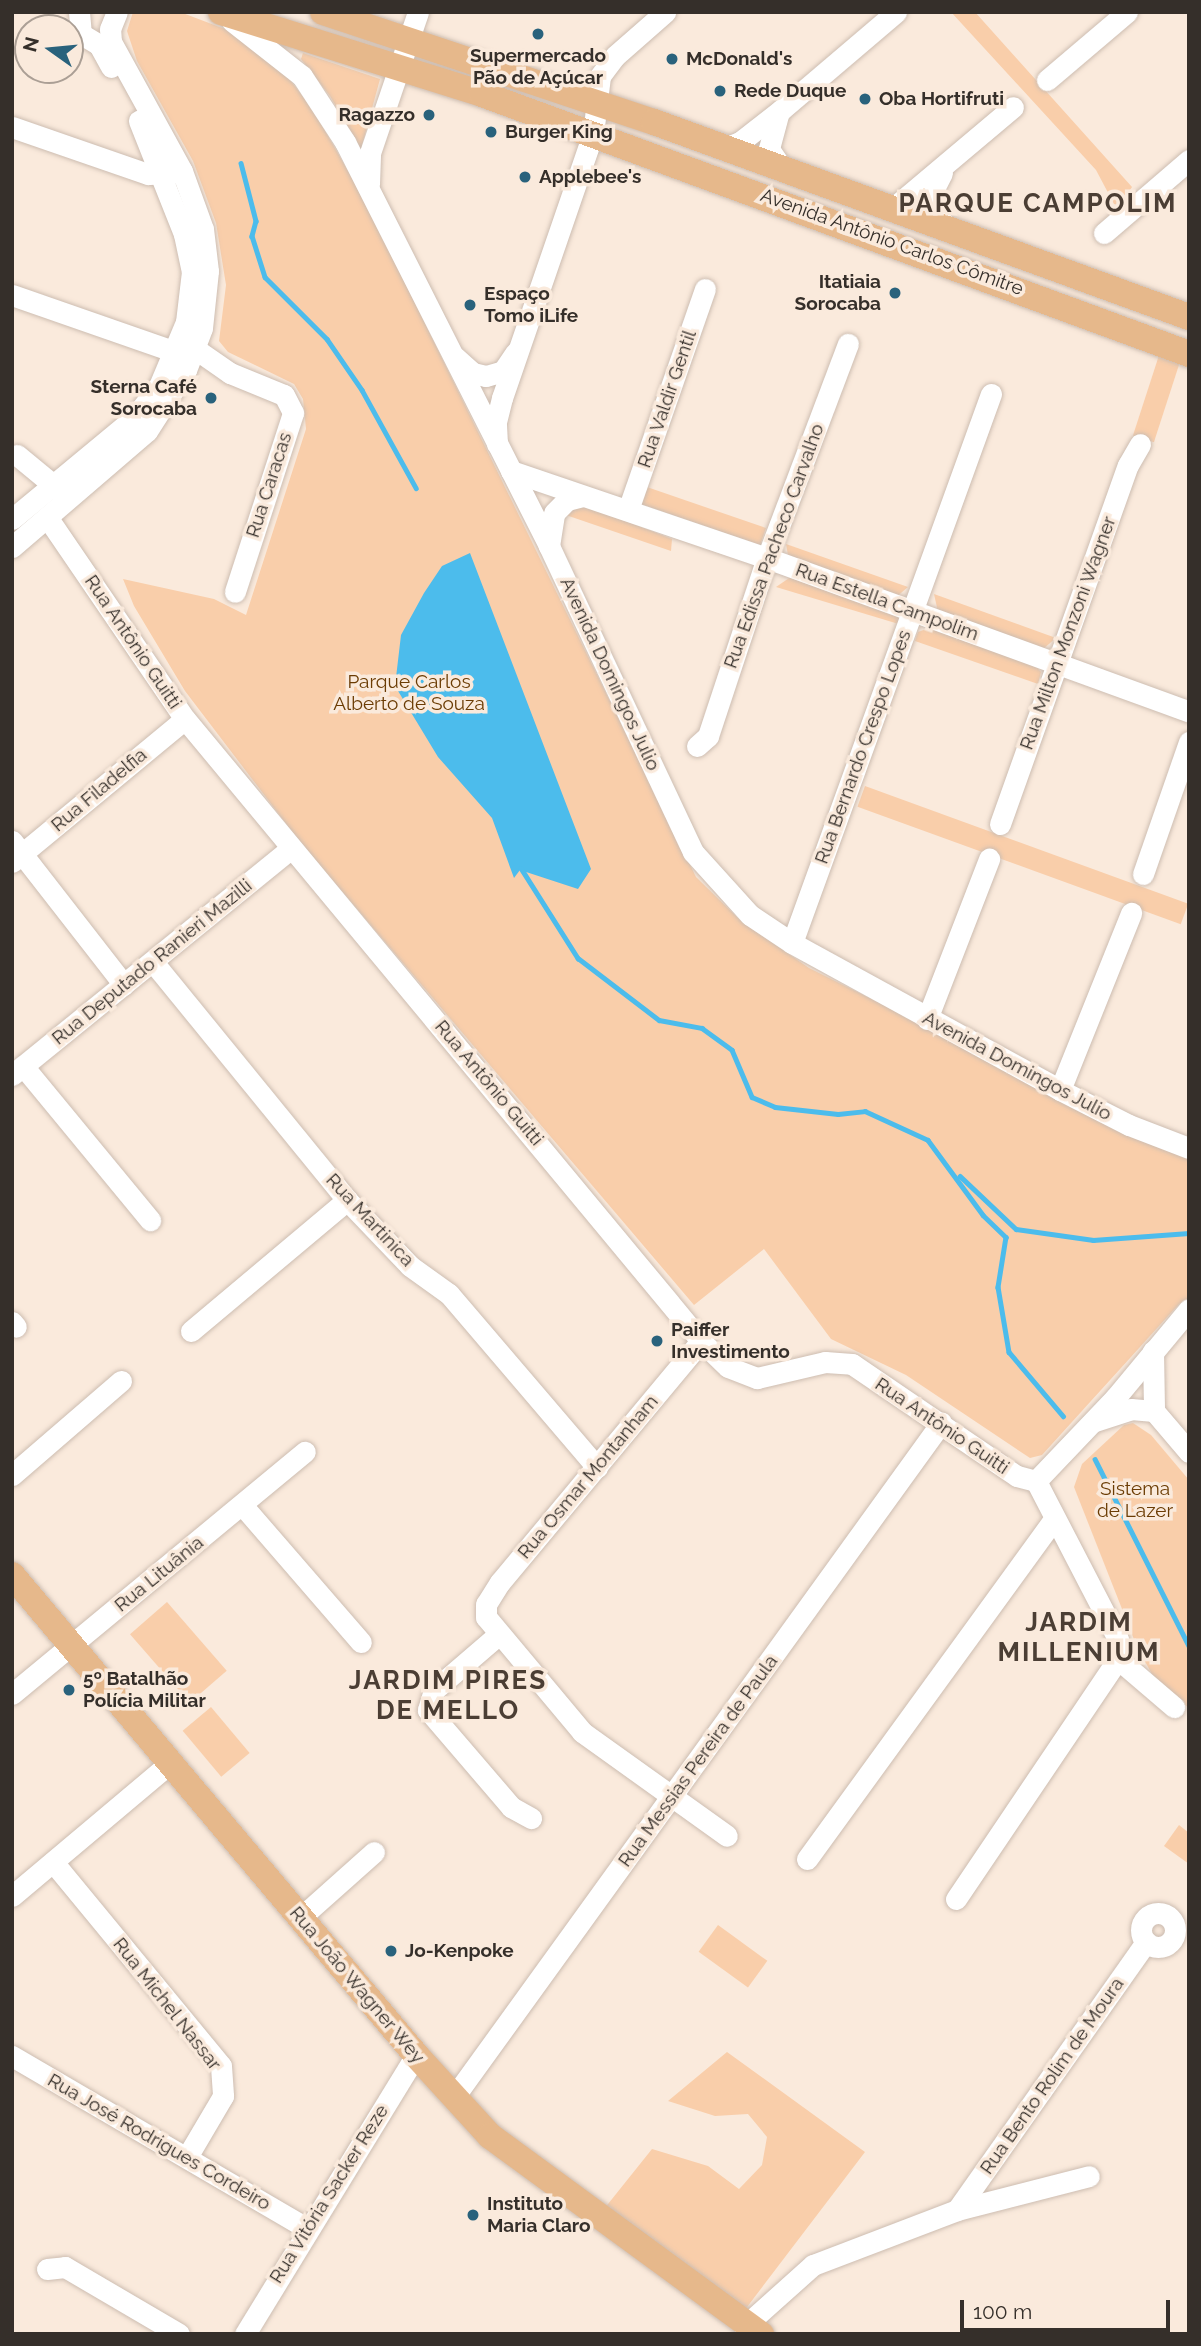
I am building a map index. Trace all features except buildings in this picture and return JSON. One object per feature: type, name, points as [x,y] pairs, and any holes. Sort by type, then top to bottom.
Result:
[{"type":"main road","name":"Avenida Antônio Carlos Cômitre","points":[[219,12],[401,65],[1189,354]]},
{"type":"main road","name":"Avenida Antônio Carlos Cômitre","points":[[323,12],[410,38],[725,148],[776,159],[892,209],[1189,317]]},
{"type":"main road","name":"Rua João Wagner Wey","points":[[12,1574],[416,2056],[490,2136],[751,2331]]},
{"type":"street","points":[[12,519],[52,500],[147,431],[186,357],[186,322],[192,272],[173,173],[111,42],[110,29],[117,12]]},
{"type":"street","name":"Avenida Domingos Julio","points":[[219,12],[302,76],[369,187],[549,546],[693,852],[750,915],[792,943],[1060,1090],[1129,1125],[1189,1148]]},
{"type":"street","points":[[369,187],[370,153],[418,12]]},
{"type":"street","points":[[505,462],[496,422],[593,134],[596,101],[607,64],[665,12]]},
{"type":"street","points":[[725,148],[753,132],[781,110],[896,12]]},
{"type":"street","points":[[1047,80],[1127,12]]},
{"type":"street","points":[[84,28],[99,45],[173,173]]},
{"type":"street","points":[[892,209],[948,165],[1013,107]]},
{"type":"street","points":[[776,159],[773,121],[781,110]]},
{"type":"street","points":[[12,127],[173,173]]},
{"type":"street","points":[[753,132],[776,159]]},
{"type":"street","points":[[1104,233],[1189,160]]},
{"type":"street","points":[[945,228],[930,197],[948,165]]},
{"type":"street","name":"Rua Valdir Gentil","points":[[628,510],[705,289]]},
{"type":"street","name":"Rua Caracas","points":[[12,295],[284,395],[293,413],[235,592]]},
{"type":"street","points":[[447,347],[473,373],[495,374],[511,361],[528,327]]},
{"type":"street","name":"Rua Edissa Pacheco Carvalho","points":[[697,746],[708,736],[766,558],[848,344]]},
{"type":"street","points":[[12,547],[52,500],[133,419],[186,357]]},
{"type":"street","name":"Rua Bernardo Crespo Lopes","points":[[792,943],[991,394]]},
{"type":"street","name":"Rua Milton Monzoni Wagner","points":[[1000,824],[1128,465],[1140,444]]},
{"type":"street","points":[[15,454],[52,500]]},
{"type":"street","name":"Rua Estella Campolim","points":[[505,462],[583,496],[766,558],[1189,712]]},
{"type":"street","points":[[549,546],[554,513],[567,500],[583,496]]},
{"type":"street","name":"Rua Antônio Guitti","points":[[52,500],[185,719],[290,849],[701,1340],[728,1367],[757,1378],[825,1362],[852,1364],[1017,1476],[1036,1481]]},
{"type":"street","name":"Rua Filadelfia","points":[[16,852],[185,719]]},
{"type":"street","points":[[1143,874],[1189,742]]},
{"type":"street","name":"Rua Deputado Ranieri Mazilli","points":[[18,1071],[290,849]]},
{"type":"street","points":[[16,852],[124,985]]},
{"type":"street","points":[[927,1019],[989,859]]},
{"type":"street","points":[[1060,1090],[1131,913]]},
{"type":"street","name":"Rua Martinica","points":[[153,962],[348,1200],[410,1266],[449,1294],[597,1467]]},
{"type":"street","points":[[18,1071],[150,1220]]},
{"type":"street","points":[[191,1331],[348,1200]]},
{"type":"street","points":[[956,1899],[1118,1659],[1118,1639],[1053,1521],[1036,1481],[1094,1422],[1189,1309]]},
{"type":"street","name":"Rua Osmar Montanham","points":[[498,1635],[486,1617],[486,1604],[500,1582],[701,1340]]},
{"type":"street","points":[[1153,1351],[1154,1411],[1189,1452]]},
{"type":"street","points":[[12,1475],[121,1381]]},
{"type":"street","points":[[1094,1422],[1131,1409],[1154,1411]]},
{"type":"street","name":"Rua Messias Pereira de Paula","points":[[453,2097],[941,1423]]},
{"type":"street","name":"Rua Lituânia","points":[[12,1694],[243,1506],[305,1452]]},
{"type":"street","points":[[243,1506],[361,1642]]},
{"type":"street","points":[[807,1859],[1053,1521]]},
{"type":"street","points":[[531,1818],[512,1807],[428,1710],[435,1690],[498,1635],[582,1732],[727,1836]]},
{"type":"street","points":[[1118,1659],[1174,1707]]},
{"type":"street","points":[[12,1896],[170,1763]]},
{"type":"street","points":[[300,1918],[373,1852]]},
{"type":"street","name":"Rua Michel Nassar","points":[[53,1862],[221,2066],[223,2096],[187,2157]]},
{"type":"street","name":"Rua Bento Rolim de Moura","points":[[957,2210],[1146,1942]]},
{"type":"street","name":"Rua José Rodrigues Cordeiro","points":[[12,2056],[306,2228]]},
{"type":"street","name":"Rua Vitória Sacker Reze","points":[[245,2334],[306,2228],[416,2056]]},
{"type":"street","points":[[751,2331],[813,2265],[957,2210],[1089,2176]]},
{"type":"street","points":[[47,2269],[65,2267],[179,2334]]},
{"type":"green space","name":"Parque Carlos Alberto de Souza","points":[[133,12],[180,12],[238,34],[278,65],[312,108],[365,201],[696,877],[741,921],[809,968],[1189,1157],[1189,1299],[1179,1304],[1042,1455],[1030,1458],[906,1375],[831,1339],[764,1249],[694,1305],[300,842],[185,691],[134,606],[123,579],[214,599],[246,615],[306,429],[303,399],[294,384],[228,352],[219,341],[226,285],[216,223],[193,161],[137,61],[127,31]]},
{"type":"green space","points":[[951,12],[975,12],[1132,187],[1120,205],[1114,204],[1096,170]]},
{"type":"green space","points":[[303,53],[380,79],[361,149],[330,96],[301,59]]},
{"type":"green space","points":[[1162,346],[1183,353],[1154,442],[1133,435]]},
{"type":"green space","points":[[644,486],[766,528],[760,545],[638,503]]},
{"type":"green space","points":[[577,502],[672,539],[671,551],[560,513]]},
{"type":"green space","points":[[786,544],[908,587],[895,598],[789,561]]},
{"type":"green space","points":[[795,574],[900,612],[902,625],[776,587]]},
{"type":"green space","points":[[934,594],[1056,638],[1043,649],[938,612]]},
{"type":"green space","points":[[929,628],[1034,664],[1041,672],[1038,684],[915,641],[918,632]]},
{"type":"green space","points":[[865,786],[1188,904],[1181,924],[857,807]]},
{"type":"green space","name":"Sistema de Lazer","points":[[1133,1423],[1151,1435],[1189,1480],[1189,1708],[1158,1685],[1137,1647],[1074,1487],[1082,1464],[1124,1425]]},
{"type":"green space","points":[[167,1602],[227,1671],[190,1703],[130,1634]]},
{"type":"green space","points":[[211,1707],[250,1753],[221,1777],[183,1731]]},
{"type":"green space","points":[[1179,1825],[1189,1833],[1189,1864],[1164,1846]]},
{"type":"green space","points":[[718,1925],[767,1961],[748,1988],[699,1952]]},
{"type":"green space","points":[[727,2052],[865,2152],[744,2311],[604,2209],[652,2149],[708,2166],[739,2189],[762,2165],[767,2137],[748,2114],[715,2116],[668,2101]]},
{"type":"water","points":[[470,553],[591,869],[578,889],[520,870],[514,878],[492,818],[438,757],[395,686],[401,635],[424,593],[442,566]]},
{"type":"waterway","points":[[241,163],[256,221],[252,236],[265,277],[327,339],[362,390],[416,488]]},
{"type":"waterway","points":[[521,868],[578,958],[659,1020],[702,1028],[732,1050],[752,1097],[775,1107],[838,1114],[865,1111],[928,1140],[983,1215],[1006,1237],[998,1287],[1009,1352],[1063,1416]]},
{"type":"waterway","points":[[960,1176],[1016,1229],[1093,1240],[1189,1233]]},
{"type":"waterway","points":[[1095,1459],[1189,1646]]},
{"type":"place","name":"Supermercado Pão de Açúcar","points":[[538,34]]},
{"type":"place","name":"McDonald's","points":[[672,59]]},
{"type":"place","name":"Rede Duque","points":[[720,91]]},
{"type":"place","name":"Oba Hortifruti","points":[[865,99]]},
{"type":"place","name":"Ragazzo","points":[[429,115]]},
{"type":"place","name":"Burger King","points":[[491,132]]},
{"type":"place","name":"Applebee's","points":[[525,177]]},
{"type":"place","name":"Itatiaia Sorocaba","points":[[895,293]]},
{"type":"place","name":"Espaço Tomo iLife","points":[[470,305]]},
{"type":"place","name":"Sterna Café Sorocaba","points":[[211,398]]},
{"type":"place","name":"Paiffer Investimento","points":[[657,1341]]},
{"type":"place","name":"5º Batalhão Polícia Militar","points":[[69,1690]]},
{"type":"place","name":"Jo-Kenpoke","points":[[391,1951]]},
{"type":"place","name":"Instituto Maria Claro","points":[[473,2215]]},
{"type":"district","name":"PARQUE CAMPOLIM","points":[[1038,204]]},
{"type":"district","name":"JARDIM MILLENIUM","points":[[1079,1638]]},
{"type":"district","name":"JARDIM PIRES DE MELLO","points":[[448,1696]]}]
